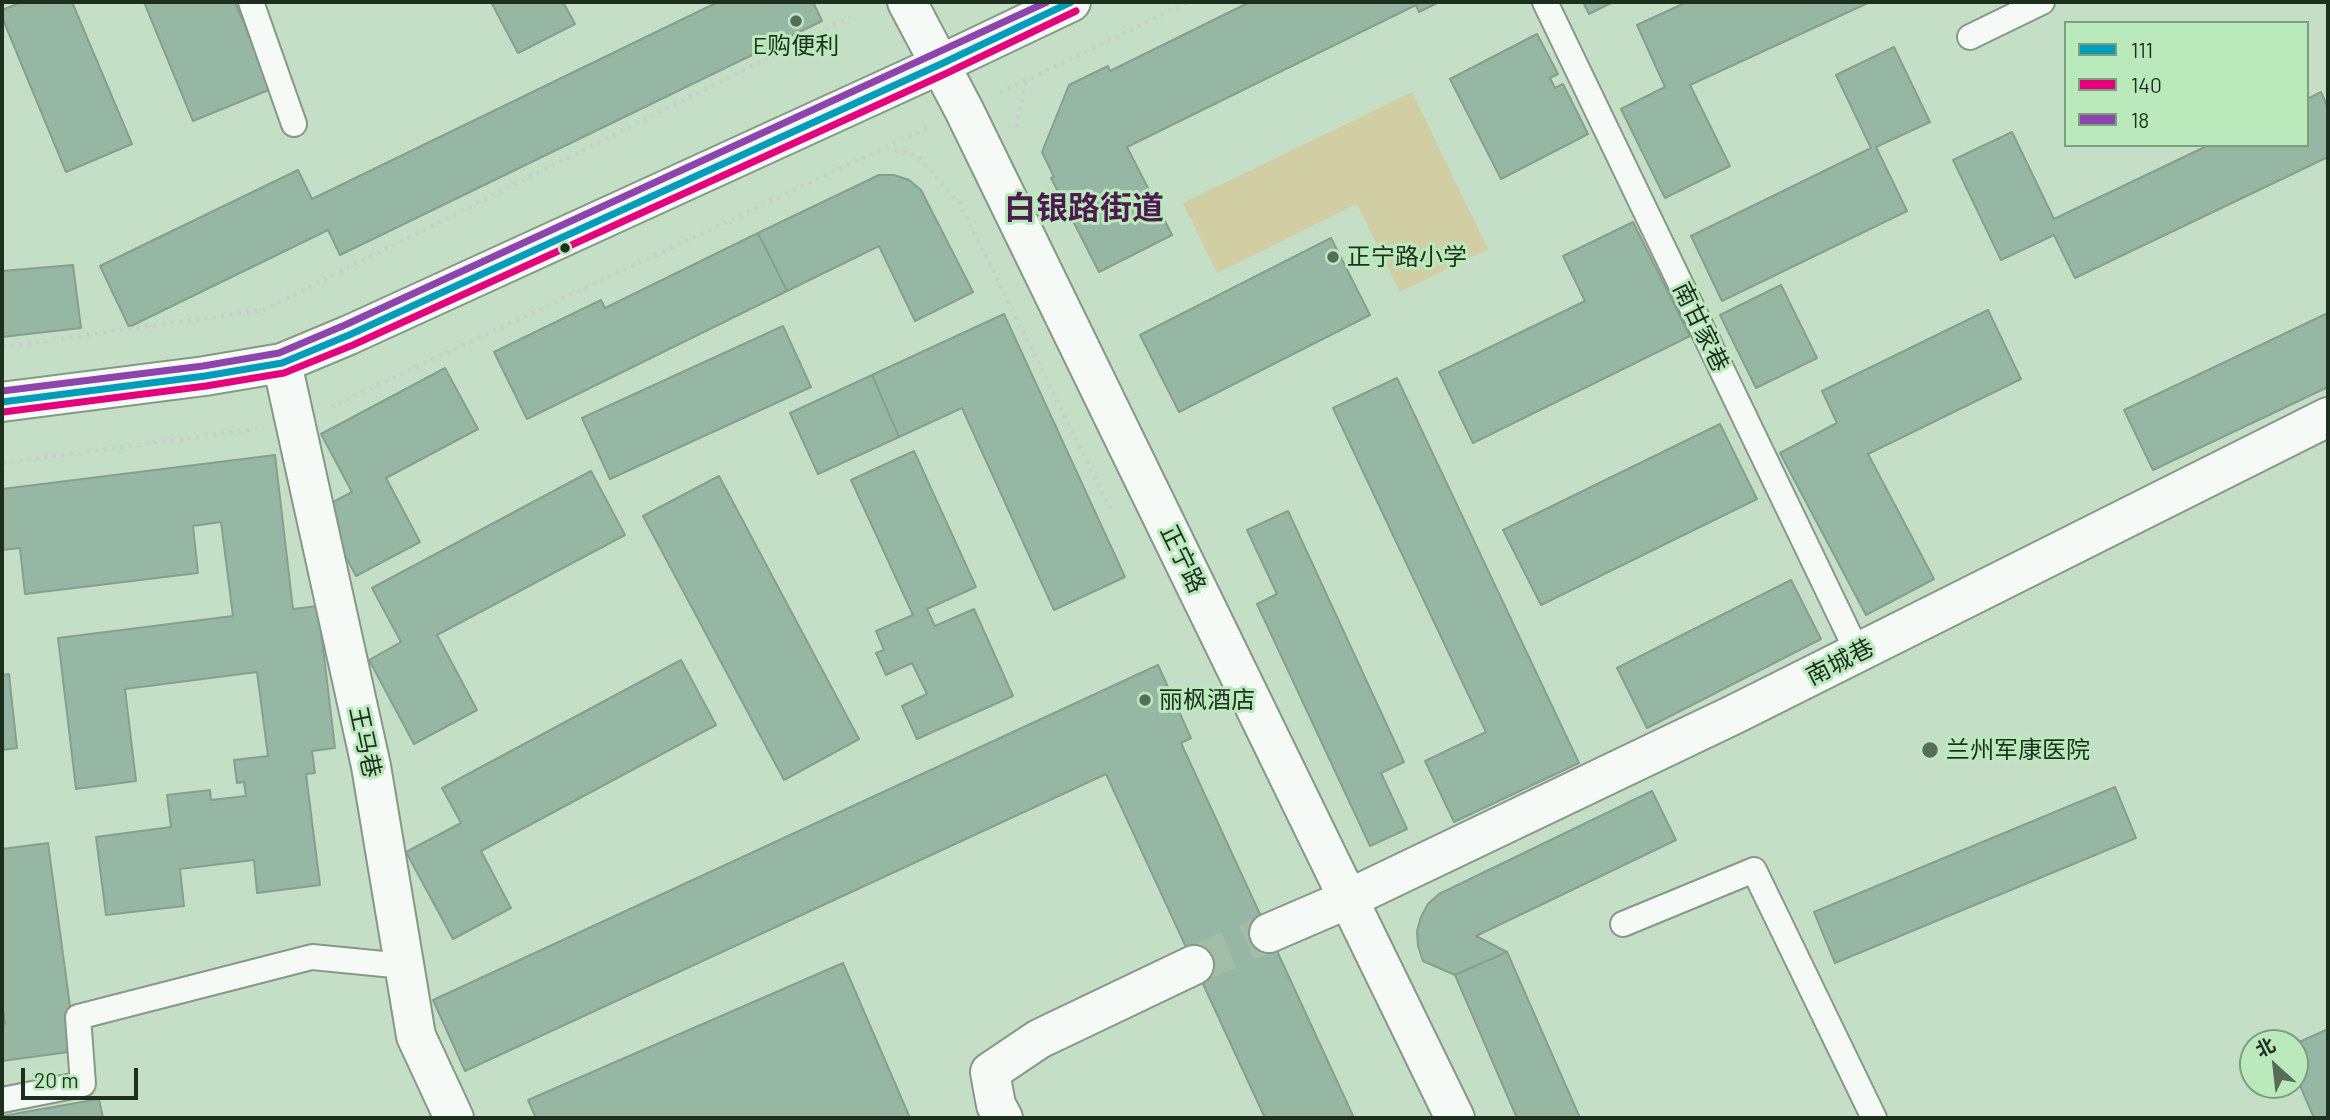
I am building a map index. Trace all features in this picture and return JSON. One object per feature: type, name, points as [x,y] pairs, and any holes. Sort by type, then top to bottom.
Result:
[{"type":"street","name":"正宁路","points":[[907,2],[964,110],[1455,1118]]},
{"type":"street","points":[[2,402],[205,376],[282,363],[349,335],[1071,2]]},
{"type":"street","name":"王马巷","points":[[282,363],[371,765],[416,1036],[454,1118]]},
{"type":"street","name":"南城巷","points":[[1269,933],[1348,899],[1735,714],[2328,417]]},
{"type":"street","points":[[1003,1118],[996,1105],[990,1072],[1039,1039],[1194,965]]},
{"type":"lane","points":[[251,2],[294,124]]},
{"type":"lane","name":"南甘家巷","points":[[1545,2],[1858,653]]},
{"type":"lane","points":[[1970,37],[2042,2]]},
{"type":"lane","points":[[1623,923],[1754,870],[1874,1118]]},
{"type":"lane","points":[[2,1100],[83,1084],[78,1017],[312,957],[404,965]]},
{"type":"path","points":[[2,463],[295,424],[885,148],[1188,2]]},
{"type":"path","points":[[2,346],[263,310],[850,17]]},
{"type":"path","points":[[885,148],[917,156],[960,204],[1111,510]]},
{"type":"shaded area","points":[[1412,92],[1488,249],[1400,292],[1357,204],[1217,273],[1183,203]]},
{"type":"building","points":[[22,2],[72,2],[132,144],[66,172],[2,17],[2,10]]},
{"type":"building","points":[[144,2],[235,2],[271,89],[193,121]]},
{"type":"building","points":[[491,2],[563,2],[575,24],[518,53]]},
{"type":"building","points":[[718,2],[813,2],[822,21],[340,255],[328,230],[129,327],[100,266],[298,170],[312,199]]},
{"type":"building","points":[[1250,2],[1439,2],[1419,12],[1416,5],[1127,147],[1172,235],[1099,272],[1051,178],[1054,177],[1042,152],[1069,85],[1108,66],[1110,71]]},
{"type":"building","points":[[1583,2],[1613,2],[1589,14]]},
{"type":"building","points":[[1687,2],[1870,2],[1690,85],[1730,166],[1665,198],[1621,109],[1665,87],[1637,25]]},
{"type":"building","points":[[1537,34],[1558,74],[1550,78],[1555,88],[1563,84],[1588,134],[1501,179],[1450,79]]},
{"type":"building","points":[[1894,47],[1930,122],[1876,147],[1907,211],[1722,301],[1691,236],[1871,148],[1836,75]]},
{"type":"building","points":[[2321,92],[2328,108],[2328,157],[2075,278],[2054,235],[2001,260],[1953,160],[2012,132],[2054,219],[2205,147],[2309,147],[2309,98]]},
{"type":"building","points":[[879,175],[894,175],[909,180],[921,190],[973,292],[915,321],[879,246],[787,291],[758,233]]},
{"type":"building","points":[[1633,222],[1690,336],[1473,443],[1439,372],[1585,301],[1563,256]]},
{"type":"building","points":[[758,233],[787,291],[527,419],[494,352],[601,300],[605,308]]},
{"type":"building","points":[[1331,238],[1370,315],[1179,412],[1140,335]]},
{"type":"building","points":[[73,265],[81,328],[2,337],[2,271]]},
{"type":"building","points":[[1781,285],[1817,358],[1756,388],[1720,315]]},
{"type":"building","points":[[1988,310],[2021,379],[1868,454],[1934,579],[1866,615],[1780,453],[1837,423],[1822,391]]},
{"type":"building","points":[[2328,313],[2328,387],[2153,470],[2124,410]]},
{"type":"building","points":[[1004,314],[1125,577],[1054,610],[962,408],[899,437],[872,375]]},
{"type":"building","points":[[783,326],[811,387],[610,479],[582,418]]},
{"type":"building","points":[[445,368],[478,429],[386,478],[420,542],[356,576],[320,509],[352,492],[321,434]]},
{"type":"building","points":[[872,375],[899,437],[818,474],[790,413]]},
{"type":"building","points":[[1397,378],[1579,763],[1454,822],[1425,761],[1486,732],[1333,408]]},
{"type":"building","points":[[1720,424],[1757,499],[1541,605],[1503,530]]},
{"type":"building","points":[[914,451],[976,587],[927,609],[935,626],[974,609],[1013,696],[917,739],[902,706],[927,694],[912,663],[886,675],[876,653],[884,650],[876,631],[913,615],[851,480]]},
{"type":"building","points":[[275,455],[293,609],[318,606],[335,748],[312,751],[315,773],[306,774],[320,885],[257,893],[254,860],[180,869],[184,906],[106,915],[96,837],[171,827],[167,795],[210,790],[211,800],[246,796],[244,782],[237,783],[234,760],[268,756],[257,672],[125,689],[136,781],[76,789],[58,638],[233,616],[221,522],[193,526],[198,573],[25,594],[20,548],[2,550],[2,489]]},
{"type":"building","points":[[591,471],[625,535],[437,635],[477,710],[414,744],[369,660],[401,642],[372,588]]},
{"type":"building","points":[[719,476],[859,739],[784,780],[643,516]]},
{"type":"building","points":[[1288,511],[1404,762],[1381,773],[1407,829],[1370,846],[1257,604],[1277,594],[1247,530]]},
{"type":"building","points":[[1791,580],[1821,639],[1647,728],[1617,668]]},
{"type":"building","points":[[681,660],[716,725],[481,851],[511,908],[453,939],[406,852],[461,823],[442,788]]},
{"type":"building","points":[[1158,665],[1191,738],[1181,743],[1354,1118],[1265,1118],[1106,774],[465,1071],[433,1000]]},
{"type":"building","points":[[9,674],[17,748],[2,750],[2,675]]},
{"type":"building","points":[[2115,787],[2136,838],[1835,963],[1814,912]]},
{"type":"building","points":[[1652,791],[1676,840],[1476,936],[1507,952],[1455,975],[1423,961],[1417,931],[1428,904],[1439,894]]},
{"type":"building","points":[[48,843],[76,1051],[2,1061],[2,1024],[5,1024],[2,1003],[2,849]]},
{"type":"building","points":[[1507,952],[1580,1118],[1517,1118],[1455,975]]},
{"type":"building","points":[[843,963],[910,1118],[536,1118],[528,1100]]},
{"type":"building","points":[[2328,1029],[2328,1118],[2314,1118],[2306,1099],[2309,1099],[2309,1038]]},
{"type":"building","points":[[99,1099],[103,1118],[2,1118],[2,1116]]},
{"type":"tunnel","points":[[1194,965],[1269,933]]},
{"type":"transit line","name":"18","points":[[2,391],[203,366],[279,353],[1047,2]]},
{"type":"transit line","name":"111","points":[[2,402],[205,376],[282,363],[349,335],[1071,2]]},
{"type":"transit line","name":"140","points":[[3,412],[206,386],[284,373],[353,345],[945,74],[1076,11]]},
{"type":"place","name":"E购便利","points":[[796,21]]},
{"type":"place","name":"正宁路小学","points":[[1333,257]]},
{"type":"place","name":"丽枫酒店","points":[[1145,700]]},
{"type":"place","name":"兰州军康医院","points":[[1930,750]]},
{"type":"district","name":"白银路街道","points":[[1084,208]]}]
